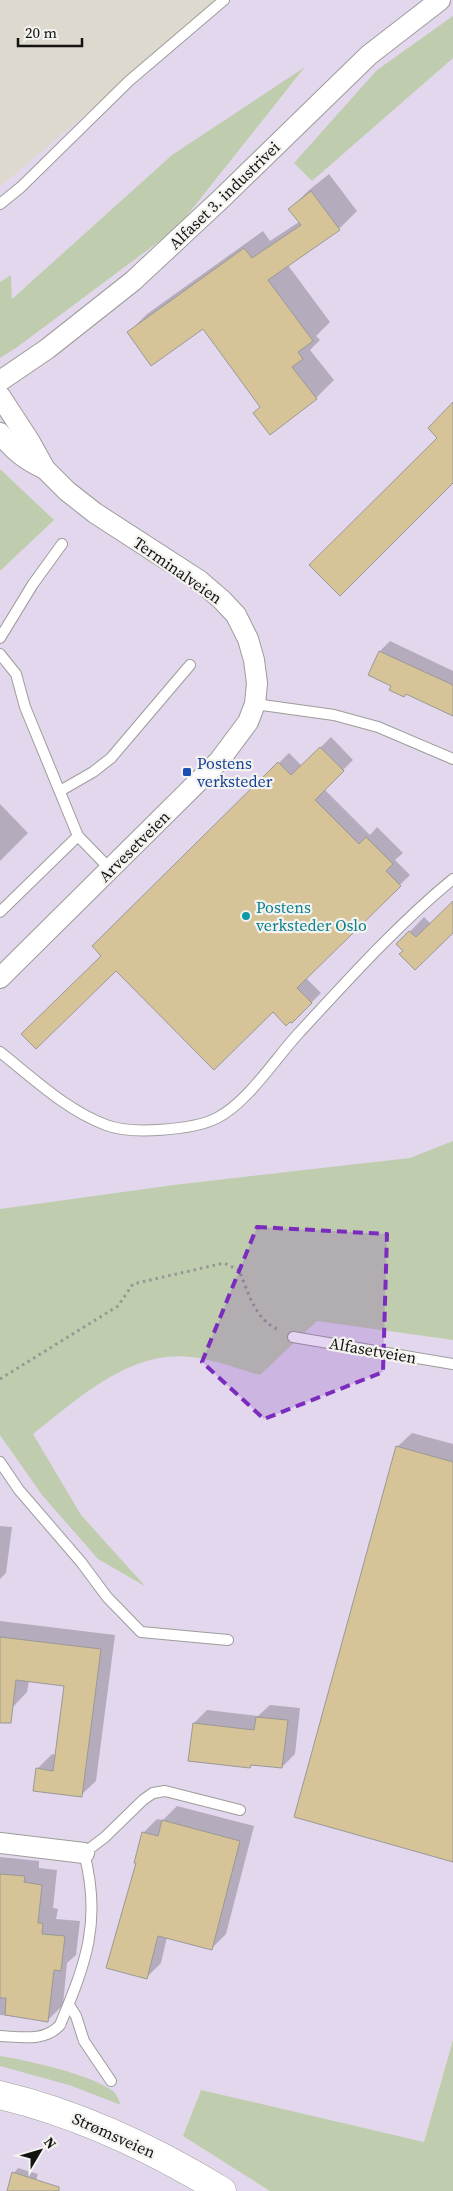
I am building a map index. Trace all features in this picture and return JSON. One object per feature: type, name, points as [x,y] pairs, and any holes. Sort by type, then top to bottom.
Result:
[{"type":"main road","name":"Strømsveien","points":[[0,2095],[44,2107],[94,2124],[164,2158],[222,2191]]},
{"type":"street","name":"Alfaset 3. industrivei","points":[[0,380],[47,349],[133,281],[357,67],[440,0]]},
{"type":"street","name":"Terminalveien","points":[[0,396],[45,469],[67,491],[95,513],[200,581],[236,615],[248,639],[257,683],[255,704]]},
{"type":"street","name":"Terminalveien","points":[[0,433],[15,452],[28,462],[45,469]]},
{"type":"street","name":"Arvesetveien","points":[[0,978],[219,760],[248,722],[255,704]]},
{"type":"street","points":[[0,1843],[84,1853]]},
{"type":"lane","points":[[0,204],[21,187],[129,81],[224,0]]},
{"type":"lane","points":[[0,638],[33,584],[62,544]]},
{"type":"lane","points":[[0,654],[16,674],[25,707],[78,836],[110,870]]},
{"type":"lane","points":[[60,791],[93,772],[111,758],[190,665]]},
{"type":"lane","points":[[255,704],[334,715],[378,727],[453,760]]},
{"type":"lane","points":[[0,912],[78,836]]},
{"type":"lane","points":[[0,1052],[57,1097],[107,1126],[146,1130],[199,1125],[218,1118],[239,1101],[298,1034],[427,900],[453,879]]},
{"type":"lane","name":"Alfasetveien","points":[[293,1337],[453,1364]]},
{"type":"lane","points":[[0,1462],[19,1490],[81,1562],[107,1597],[141,1632],[228,1640]]},
{"type":"lane","points":[[0,2036],[38,2038],[53,2033],[60,2025],[85,1961],[93,1909],[92,1882],[84,1853],[105,1837],[153,1793],[165,1791],[240,1810]]},
{"type":"lane","points":[[69,2005],[76,2016],[84,2042],[110,2082]]},
{"type":"path","points":[[0,1379],[118,1306],[133,1284],[224,1264],[239,1270],[254,1307],[273,1328]]},
{"type":"highlighted area","points":[[257,1227],[387,1234],[383,1372],[264,1419],[202,1362]]},
{"type":"shaded area","points":[[0,0],[230,0],[201,16],[0,187]]},
{"type":"shaded area","points":[[230,0],[453,0],[453,2040],[424,2142],[201,2091],[183,2136],[270,2191],[0,2191],[0,571],[54,520],[0,469],[0,358],[177,228],[304,69],[172,155],[12,299],[11,276],[0,282],[0,187],[201,16]]},
{"type":"green space","points":[[453,16],[453,58],[312,181],[294,163],[377,70]]},
{"type":"green space","points":[[305,67],[177,228],[0,358],[0,282],[11,275],[12,299],[172,155]]},
{"type":"green space","points":[[0,469],[54,520],[0,571]]},
{"type":"green space","points":[[453,1141],[453,1340],[317,1321],[260,1375],[199,1358],[168,1357],[146,1361],[125,1369],[105,1380],[33,1434],[81,1515],[145,1586],[98,1559],[42,1495],[0,1435],[0,1209],[174,1185],[410,1158]]},
{"type":"green space","points":[[453,2040],[453,2191],[270,2191],[183,2136],[201,2090],[424,2142]]},
{"type":"green space","points":[[0,2056],[42,2065],[91,2080],[114,2092],[121,2105],[69,2085],[0,2066]]},
{"type":"building","points":[[311,191],[340,230],[268,280],[313,341],[298,352],[303,359],[292,367],[317,399],[270,435],[253,413],[260,407],[203,329],[151,366],[127,332],[244,248],[252,258],[301,225],[288,209]]},
{"type":"building","points":[[453,402],[453,483],[340,596],[309,565],[437,438],[428,428]]},
{"type":"building","points":[[379,651],[453,685],[453,716],[406,694],[404,697],[389,690],[391,686],[368,675]]},
{"type":"building","name":"Postens verksteder Oslo","points":[[320,747],[344,771],[315,800],[359,844],[366,837],[393,864],[386,871],[401,886],[297,988],[312,1003],[292,1023],[290,1022],[286,1026],[273,1012],[214,1070],[116,971],[36,1049],[21,1034],[101,956],[92,946],[278,762],[291,775]]},
{"type":"building","points":[[453,901],[453,933],[415,970],[399,954],[403,951],[396,944],[409,931],[416,937]]},
{"type":"building","points":[[396,1446],[453,1462],[453,1862],[294,1817]]},
{"type":"building","points":[[0,1637],[101,1649],[82,1797],[33,1791],[36,1768],[53,1771],[64,1686],[16,1680],[11,1723],[0,1723]]},
{"type":"building","points":[[256,1717],[288,1720],[282,1768],[251,1765],[250,1768],[188,1761],[193,1723],[254,1730]]},
{"type":"building","points":[[162,1820],[240,1841],[212,1950],[158,1936],[147,1979],[106,1968],[136,1863],[134,1863],[142,1832],[158,1836]]},
{"type":"building","points":[[0,1874],[25,1876],[24,1882],[42,1885],[38,1923],[43,1923],[42,1934],[65,1936],[61,1971],[54,1970],[48,2022],[5,2015],[6,1998],[0,1998]]},
{"type":"building","points":[[12,2172],[59,2187],[59,2191],[7,2191]]},
{"type":"place","name":"Postens verksteder","points":[[187,772]]},
{"type":"place","name":"Postens verksteder Oslo","points":[[246,916]]}]
